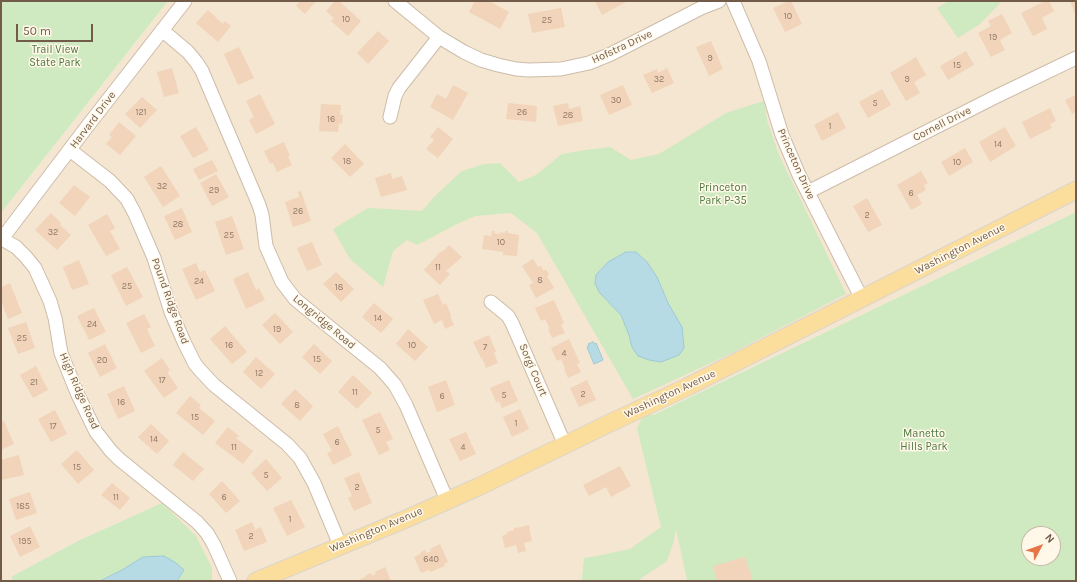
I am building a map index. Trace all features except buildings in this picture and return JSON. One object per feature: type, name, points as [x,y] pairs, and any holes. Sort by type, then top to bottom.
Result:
[{"type":"main road","name":"Washington Avenue","points":[[256,581],[478,487],[687,387],[1076,190]]},
{"type":"street","name":"Harvard Drive","points":[[1,239],[185,1]]},
{"type":"street","name":"Hofstra Drive","points":[[395,1],[439,37],[464,52],[498,65],[522,70],[561,69],[589,63],[611,54],[701,8],[719,1]]},
{"type":"street","name":"Princeton Drive","points":[[733,1],[759,60],[782,135],[799,175],[862,299]]},
{"type":"street","name":"Longridge Road","points":[[162,30],[188,52],[202,71],[259,205],[262,215],[266,246],[282,282],[295,299],[380,368],[396,385],[447,500]]},
{"type":"street","points":[[390,117],[395,96],[399,88],[439,37]]},
{"type":"street","name":"Cornell Drive","points":[[808,192],[993,98],[1076,58]]},
{"type":"street","name":"Pound Ridge Road","points":[[70,150],[110,181],[127,199],[154,258],[172,312],[195,364],[214,385],[287,444],[300,458],[314,483],[340,545]]},
{"type":"street","name":"High Ridge Road","points":[[1,239],[16,247],[35,268],[51,306],[61,353],[78,395],[96,432],[111,451],[197,522],[207,533],[230,581]]},
{"type":"street","name":"Sorgi Court","points":[[491,302],[508,316],[512,323],[565,445]]},
{"type":"shaded area","points":[[168,1],[1076,1],[1076,212],[653,415],[687,581],[1,581],[1,213]]},
{"type":"green space","name":"Trail View State Park","points":[[1,1],[168,1],[1,213]]},
{"type":"green space","points":[[949,1],[1002,1],[980,24],[958,38],[937,8]]},
{"type":"green space","name":"Princeton Park P-35","points":[[764,101],[767,120],[779,155],[846,294],[728,355],[633,399],[537,233],[511,213],[475,216],[417,245],[407,240],[393,251],[383,287],[350,259],[333,229],[368,208],[422,211],[435,196],[462,171],[485,164],[500,163],[519,182],[536,175],[562,154],[610,147],[631,160],[659,154],[726,113]],"holes":[[[626,252],[668,303],[682,327],[632,347],[621,315],[599,292],[596,275],[608,262]]]},
{"type":"green space","name":"Manetto Hills Park","points":[[1076,212],[1076,581],[687,581],[676,529],[667,561],[637,581],[583,581],[584,558],[630,549],[661,527],[637,428],[641,420],[648,414],[653,415]]},
{"type":"green space","points":[[162,503],[196,536],[212,568],[212,581],[177,581],[179,580],[122,570],[100,581],[13,581],[11,577],[78,541]]},
{"type":"water","points":[[626,252],[636,252],[647,262],[657,277],[668,303],[682,327],[684,348],[679,355],[661,362],[638,356],[632,347],[621,315],[599,292],[595,283],[596,275],[608,262]]},
{"type":"water","points":[[593,342],[594,344],[596,343],[603,360],[594,364],[587,347],[589,346],[588,344]]},
{"type":"water","points":[[164,556],[184,570],[177,581],[100,581],[143,557]]}]
